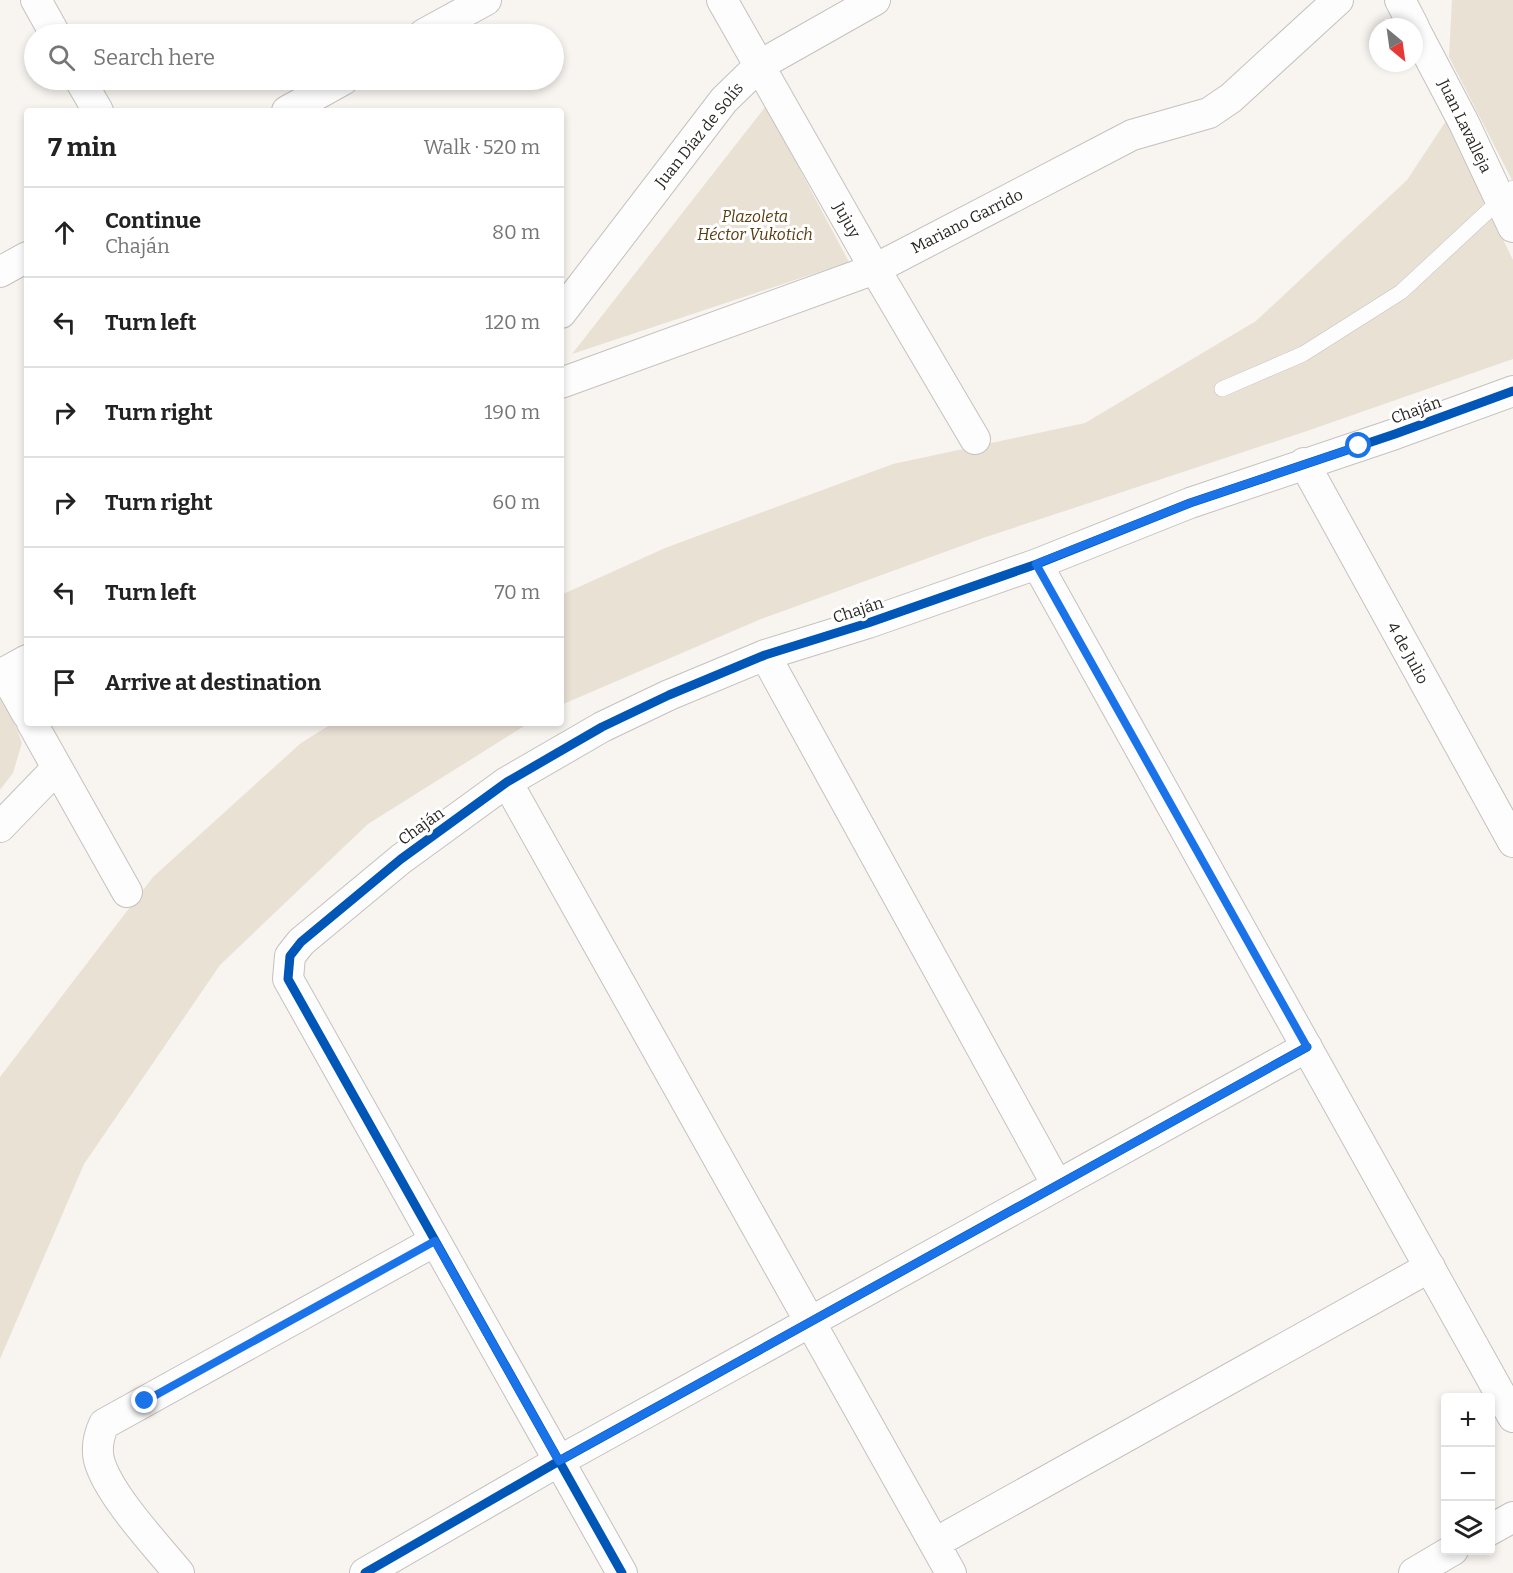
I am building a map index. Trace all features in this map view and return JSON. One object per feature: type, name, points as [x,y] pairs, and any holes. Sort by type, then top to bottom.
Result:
[{"type":"street","points":[[36,0],[49,24]]},
{"type":"street","points":[[442,24],[486,0]]},
{"type":"street","name":"Jujuy","points":[[722,0],[975,439]]},
{"type":"street","name":"Juan Díaz de Solís","points":[[564,309],[724,100],[760,66],[874,0]]},
{"type":"street","name":"Mariano Garrido","points":[[564,382],[875,269],[1132,135],[1209,113],[1231,98],[1338,0]]},
{"type":"street","name":"Juan Lavalleja","points":[[1400,0],[1409,18]]},
{"type":"street","name":"Juan Lavalleja","points":[[1423,44],[1507,194],[1513,227]]},
{"type":"street","points":[[86,90],[96,108]]},
{"type":"street","points":[[292,108],[325,90]]},
{"type":"street","points":[[0,272],[24,259]]},
{"type":"street","name":"Chaján","points":[[435,1241],[288,979],[290,956],[301,942],[401,859],[507,782],[602,727],[727,669],[868,623],[1036,564],[1190,503],[1395,434],[1513,391]]},
{"type":"street","name":"4 de Julio","points":[[1304,463],[1513,842]]},
{"type":"street","points":[[1036,564],[1513,1417]]},
{"type":"street","points":[[765,655],[1057,1185]]},
{"type":"street","points":[[10,670],[24,706]]},
{"type":"street","points":[[34,726],[127,892]]},
{"type":"street","points":[[0,827],[57,768]]},
{"type":"street","points":[[507,782],[812,1321],[951,1573]]},
{"type":"street","points":[[365,1573],[559,1461],[1307,1047]]},
{"type":"street","points":[[178,1573],[110,1486],[98,1459],[98,1439],[104,1424],[435,1241],[622,1573]]},
{"type":"street","points":[[935,1543],[1430,1267]]},
{"type":"street","points":[[1495,1528],[1513,1517]]},
{"type":"street","points":[[1414,1573],[1447,1555]]},
{"type":"lane","points":[[1222,389],[1304,354],[1401,292],[1507,194]]},
{"type":"green space","points":[[1452,0],[1513,0],[1513,182],[1449,57]]},
{"type":"green space","name":"Plazoleta Héctor Vukotich","points":[[766,106],[849,262],[572,354]]},
{"type":"green space","points":[[1446,121],[1513,260],[1513,359],[1307,431],[983,538],[761,619],[564,704],[564,594],[665,548],[893,464],[1085,423],[1256,321],[1407,180]]},
{"type":"green space","points":[[5,696],[22,743],[13,773],[0,790],[0,699]]},
{"type":"green space","points":[[328,726],[524,726],[368,824],[220,965],[84,1164],[0,1359],[0,1077],[153,877],[301,743]]},
{"type":"cycle path","points":[[622,1573],[288,979],[290,956],[301,942],[401,859],[507,782],[602,727],[669,695],[765,655],[868,623],[1037,564],[1190,503],[1395,434],[1513,391]]},
{"type":"cycle path","points":[[365,1573],[559,1461],[1307,1047]]},
{"type":"route","points":[[145,1401],[435,1241],[559,1461],[1307,1047],[1036,564],[1190,503],[1359,446]]}]
